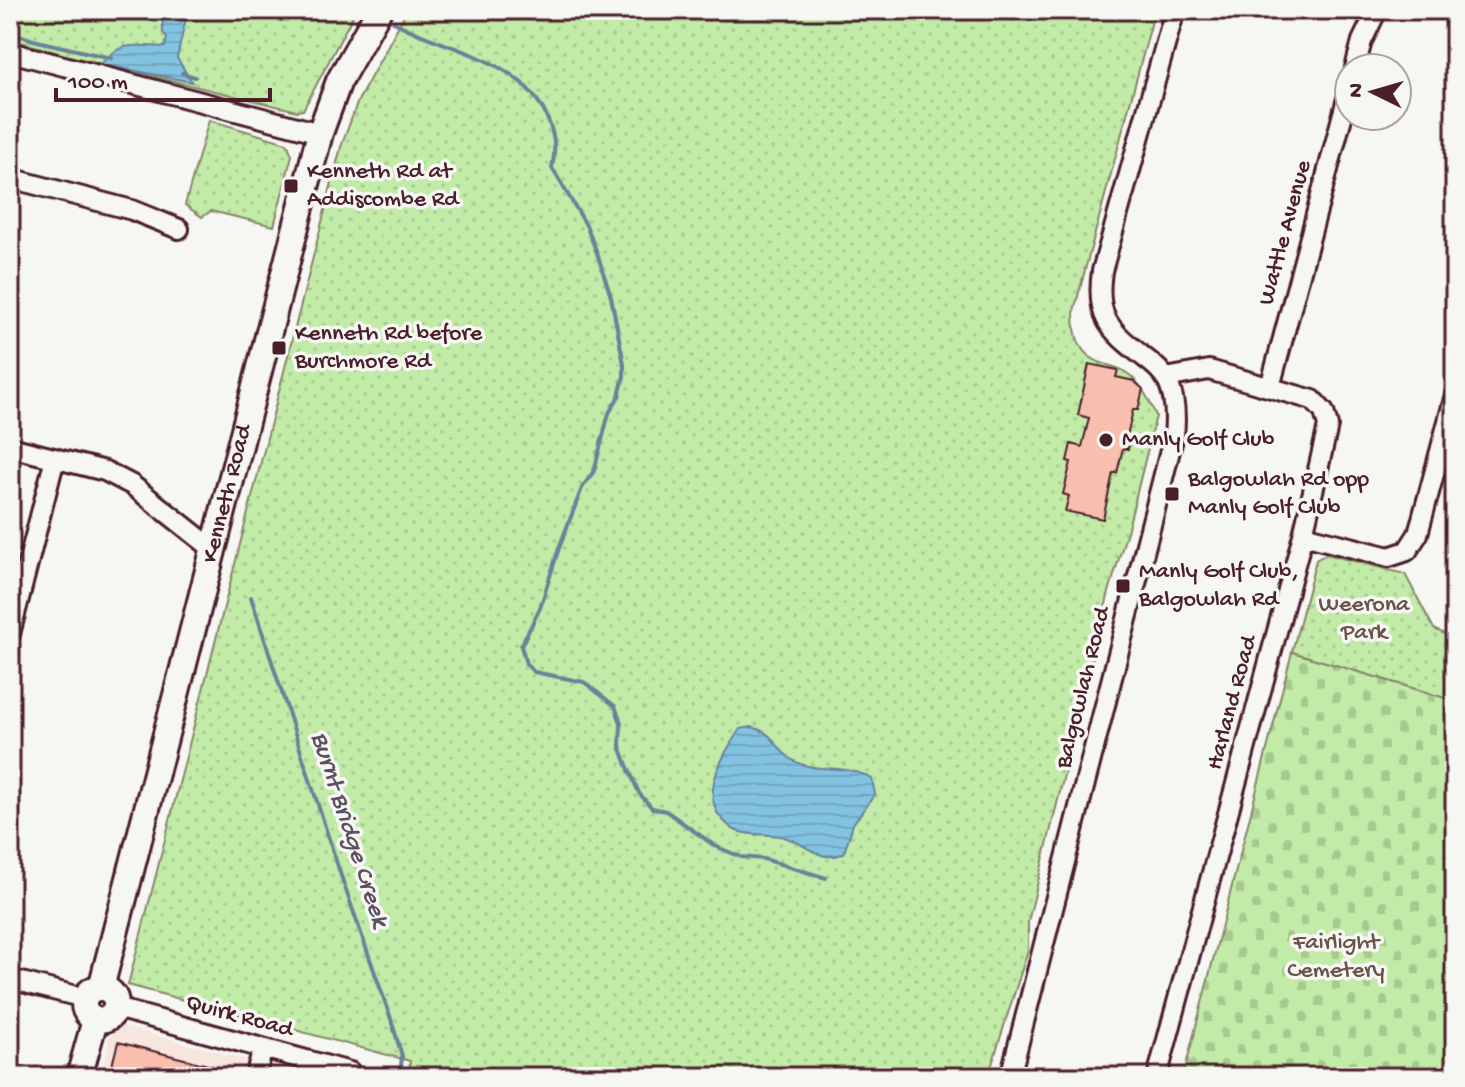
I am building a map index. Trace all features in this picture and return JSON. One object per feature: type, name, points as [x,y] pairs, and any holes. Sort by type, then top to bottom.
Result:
[{"type":"main road","name":"Kenneth Road","points":[[79,1077],[320,133],[339,81],[379,10]]},
{"type":"street","points":[[1166,378],[1112,331],[1103,317],[1100,289],[1102,271],[1175,10]]},
{"type":"street","points":[[1359,52],[1377,10]]},
{"type":"street","points":[[10,52],[320,133]]},
{"type":"street","name":"Wattle Avenue","points":[[1270,387],[1338,132]]},
{"type":"street","points":[[10,178],[132,210],[179,229]]},
{"type":"street","name":"Harland Road","points":[[1157,1077],[1327,438],[1327,418],[1320,405],[1313,400],[1209,370],[1166,378]]},
{"type":"street","name":"Balgowlah Road","points":[[1010,1077],[1174,435],[1175,413],[1166,378]]},
{"type":"street","points":[[1303,535],[1389,557],[1407,551],[1418,534],[1455,395]]},
{"type":"street","points":[[10,447],[105,471],[132,485],[213,549]]},
{"type":"street","points":[[10,634],[55,458]]},
{"type":"street","name":"Quirk Road","points":[[10,979],[350,1072]]},
{"type":"street","points":[[255,1077],[263,1048]]},
{"type":"shaded area","points":[[122,1026],[311,1077],[100,1077],[110,1036]]},
{"type":"green space","points":[[10,10],[356,10],[303,110],[297,111],[10,39]]},
{"type":"green space","name":"Manly Golf Club","points":[[407,10],[1155,10],[1074,311],[1076,332],[1084,351],[1095,360],[1121,369],[1130,376],[1144,391],[1156,416],[1109,592],[1028,922],[1028,950],[988,1077],[408,1077],[410,1061],[128,985],[341,147],[358,101]]},
{"type":"green space","points":[[209,120],[287,143],[292,155],[274,226],[211,211],[202,217],[185,205]]},
{"type":"green space","name":"Weerona Park","points":[[1326,554],[1405,574],[1434,629],[1455,639],[1455,701],[1292,652],[1316,560]]},
{"type":"green space","name":"Fairlight Cemetery","points":[[1292,652],[1455,701],[1455,1040],[1445,1077],[1183,1077]]},
{"type":"water","points":[[162,10],[185,10],[177,58],[192,82],[101,64],[122,48],[165,47],[167,38],[163,33]]},
{"type":"water","points":[[752,727],[765,733],[785,754],[800,764],[852,771],[872,779],[875,794],[853,824],[844,853],[821,855],[781,836],[737,831],[723,820],[713,799],[716,774],[740,729]]},
{"type":"building","name":"Manly Golf Club","points":[[1089,364],[1118,370],[1116,377],[1134,381],[1143,389],[1138,410],[1133,410],[1127,436],[1131,436],[1128,449],[1123,448],[1117,473],[1113,473],[1103,519],[1065,511],[1069,496],[1063,494],[1071,462],[1067,461],[1071,444],[1082,447],[1089,418],[1078,415]]},
{"type":"building","points":[[118,1042],[239,1073],[239,1077],[109,1077]]},
{"type":"waterway","points":[[394,22],[502,69],[521,82],[536,99],[552,132],[552,168],[586,225],[611,297],[624,376],[619,396],[609,413],[594,471],[582,488],[540,608],[521,646],[526,664],[534,672],[584,682],[615,706],[621,723],[620,746],[639,793],[652,808],[666,811],[715,846],[741,857],[764,859],[826,878]]},
{"type":"waterway","name":"Burnt Bridge Creek","points":[[10,32],[111,58]]},
{"type":"waterway","name":"Burnt Bridge Creek","points":[[182,73],[195,77]]},
{"type":"waterway","name":"Burnt Bridge Creek","points":[[251,597],[341,876],[391,1019],[402,1056],[400,1077]]},
{"type":"place","name":"Kenneth Rd at Addiscombe Rd","points":[[291,186]]},
{"type":"place","name":"Kenneth Rd before Burchmore Rd","points":[[279,348]]},
{"type":"place","name":"Manly Golf Club","points":[[1106,440]]},
{"type":"place","name":"Balgowlah Rd opp Manly Golf Club","points":[[1172,494]]},
{"type":"place","name":"Manly Golf Club, Balgowlah Rd","points":[[1123,586]]}]
